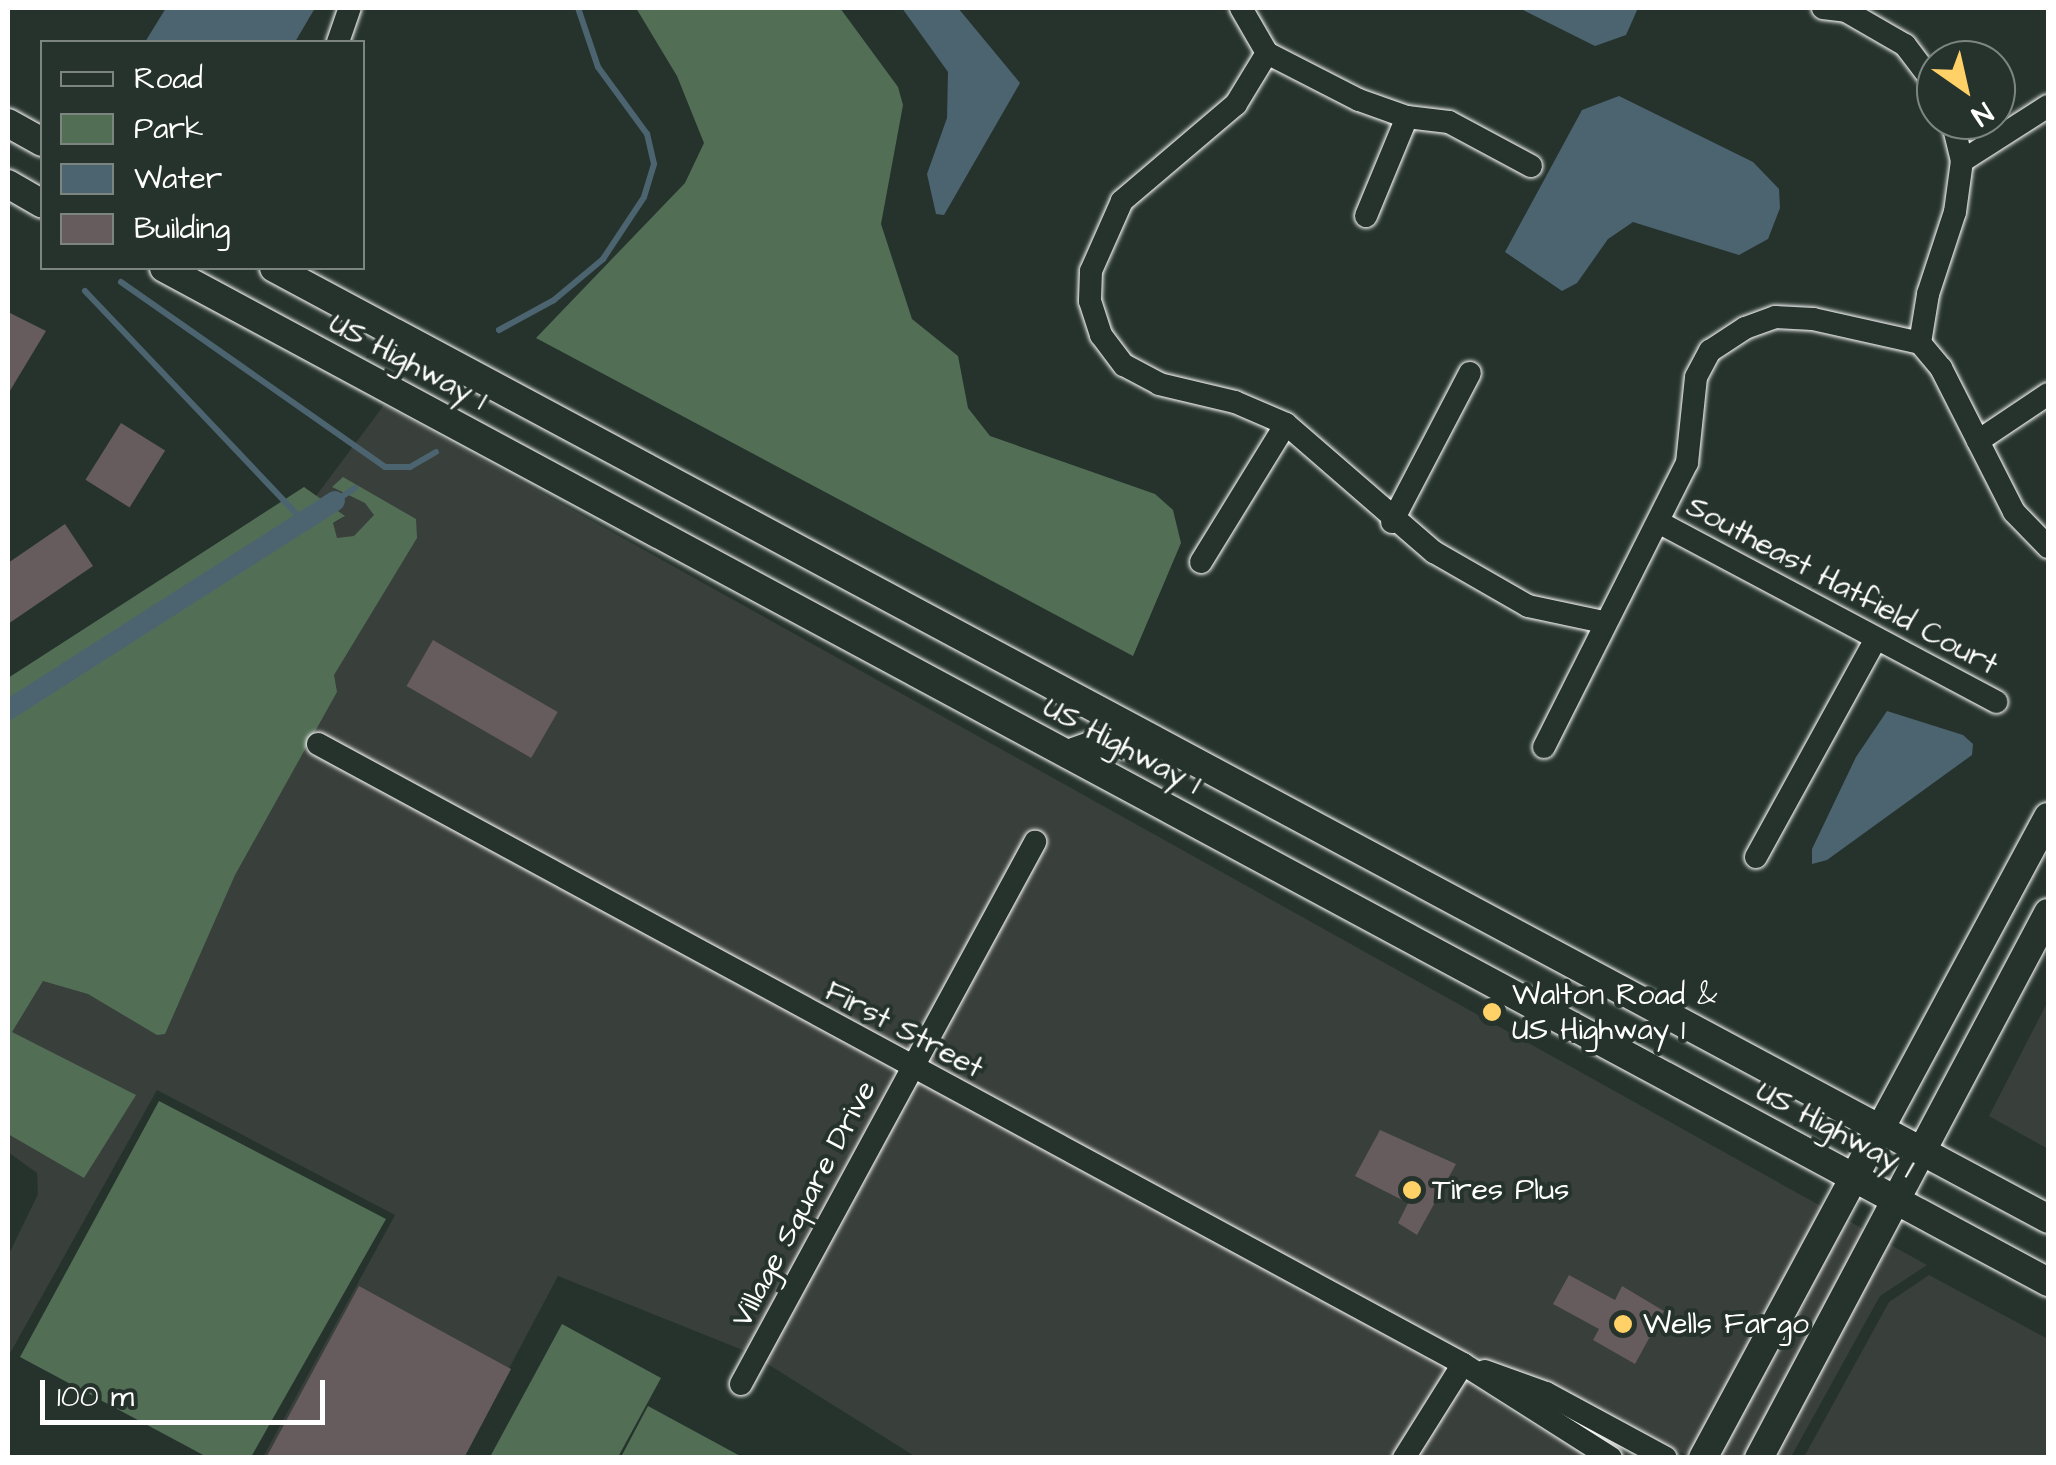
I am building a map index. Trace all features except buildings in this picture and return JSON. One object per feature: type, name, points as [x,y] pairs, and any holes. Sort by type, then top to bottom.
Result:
[{"type":"main road","points":[[8,123],[40,141]]},
{"type":"main road","points":[[8,184],[40,203]]},
{"type":"main road","name":"US Highway 1","points":[[174,270],[2048,1282]]},
{"type":"main road","name":"US Highway 1","points":[[278,270],[1159,746],[2048,1219]]},
{"type":"main road","points":[[1068,754],[1098,743],[1159,746]]},
{"type":"main road","points":[[1703,1458],[1858,1180],[2048,818]]},
{"type":"main road","points":[[1759,1458],[1926,1153],[2048,913]]},
{"type":"street","points":[[339,40],[350,8]]},
{"type":"street","points":[[1241,8],[1267,53],[1407,117],[1449,122],[1532,166]]},
{"type":"street","points":[[1824,8],[1846,11],[1905,45],[1916,60]]},
{"type":"street","points":[[1267,53],[1224,116],[1122,201],[1091,271],[1090,301],[1101,335],[1124,364],[1160,384],[1236,402],[1286,424],[1392,522],[1528,606],[1603,622]]},
{"type":"street","points":[[1962,161],[2048,106]]},
{"type":"street","points":[[1366,216],[1407,117]]},
{"type":"street","points":[[1957,140],[1962,161],[1920,343],[1978,441],[2014,512],[2048,548]]},
{"type":"street","points":[[1544,747],[1591,661],[1603,622],[1660,524],[1686,463],[1690,407],[1710,351],[1775,317],[1920,343]]},
{"type":"street","points":[[1392,522],[1470,373]]},
{"type":"street","points":[[1978,441],[2048,394]]},
{"type":"street","points":[[1201,562],[1286,424]]},
{"type":"street","name":"Southeast Hatfield Court","points":[[1660,524],[1996,702]]},
{"type":"street","points":[[1756,857],[1876,640]]},
{"type":"street","name":"First Street","points":[[318,744],[911,1069],[1463,1364],[1611,1458]]},
{"type":"street","name":"Village Square Drive","points":[[741,1384],[1035,842]]},
{"type":"street","points":[[1404,1458],[1463,1364]]},
{"type":"street","name":"First Street","points":[[1463,1364],[1546,1393],[1666,1458]]},
{"type":"shaded area","points":[[384,405],[1828,1210],[1690,1457],[1549,1383],[1458,1350],[313,730],[305,749],[1448,1367],[1391,1457],[916,1457],[750,1353],[558,1276],[462,1457],[263,1457],[395,1215],[157,1090],[8,1357],[8,1256],[38,1194],[37,1173],[8,1152],[9,724],[344,517],[316,496]]},
{"type":"shaded area","points":[[2048,1001],[2048,1149],[1989,1116]]},
{"type":"shaded area","points":[[1847,1220],[1870,1233],[1745,1458],[1715,1458]]},
{"type":"shaded area","points":[[1889,1244],[1927,1265],[1880,1296],[1791,1457],[1771,1458]]},
{"type":"shaded area","points":[[1929,1275],[2048,1339],[2048,1457],[1804,1457],[1889,1302]]},
{"type":"shaded area","points":[[1466,1379],[1516,1415],[1591,1457],[1416,1458]]},
{"type":"green space","points":[[636,8],[840,8],[898,87],[903,105],[881,224],[912,319],[958,356],[968,408],[990,436],[1155,494],[1173,510],[1181,543],[1133,656],[536,338],[685,183],[704,143],[677,76]]},
{"type":"green space","points":[[343,477],[416,519],[417,538],[334,675],[337,692],[235,875],[165,1034],[157,1035],[88,994],[43,981],[12,1032],[136,1095],[84,1178],[8,1134],[8,678],[304,487],[345,516],[333,523],[337,538],[354,536],[374,515],[365,503],[332,487]]},
{"type":"green space","points":[[159,1101],[386,1219],[251,1457],[207,1457],[20,1357]]},
{"type":"green space","points":[[562,1324],[661,1378],[618,1457],[490,1457]]},
{"type":"green space","points":[[648,1406],[742,1457],[621,1457]]},
{"type":"water","points":[[166,8],[315,8],[296,40],[146,40]]},
{"type":"water","points":[[902,8],[958,8],[1020,83],[944,215],[936,214],[927,174],[947,118],[948,72]]},
{"type":"water","points":[[1519,8],[1638,8],[1626,35],[1595,46]]},
{"type":"water","points":[[1619,96],[1753,162],[1779,189],[1780,208],[1768,239],[1739,255],[1633,222],[1608,239],[1577,283],[1562,291],[1505,252],[1582,110]]},
{"type":"water","points":[[1887,711],[1963,735],[1973,744],[1972,755],[1827,860],[1812,864],[1812,849],[1856,757]]},
{"type":"waterway","points":[[499,330],[554,300],[603,259],[644,197],[654,164],[647,134],[598,67],[578,8]]},
{"type":"waterway","points":[[121,282],[385,467],[410,467],[436,452]]},
{"type":"waterway","points":[[85,291],[303,521]]},
{"type":"waterway","points":[[335,501],[355,488]]},
{"type":"waterway","points":[[8,710],[335,501]]},
{"type":"place","name":"Walton Road & US Highway 1","points":[[1492,1012]]},
{"type":"place","name":"Tires Plus","points":[[1412,1190]]},
{"type":"place","name":"Wells Fargo","points":[[1623,1324]]}]
